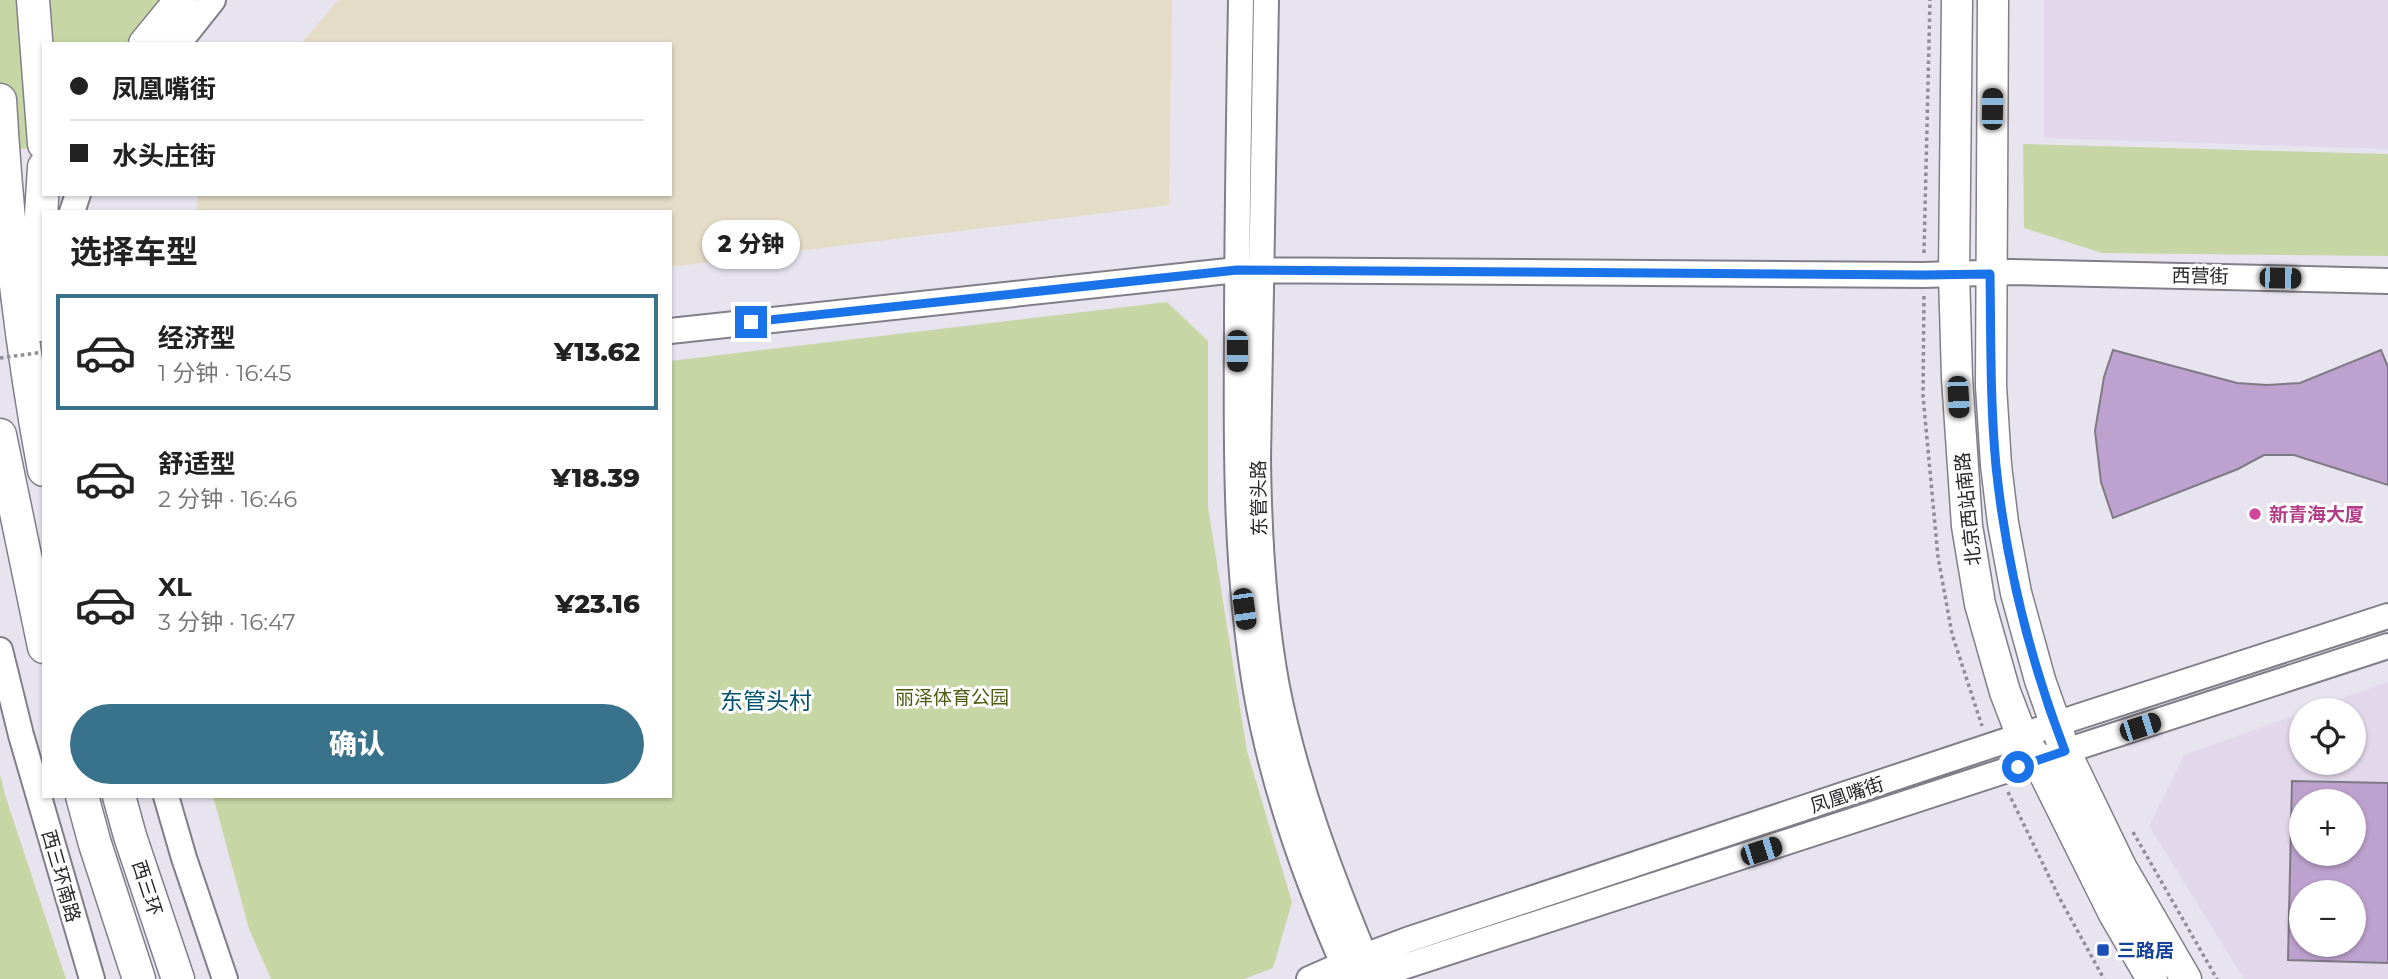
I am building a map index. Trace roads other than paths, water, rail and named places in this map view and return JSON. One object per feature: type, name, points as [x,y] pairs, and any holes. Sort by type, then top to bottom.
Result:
[{"type":"highway","points":[[33,0],[42,118]]},
{"type":"highway","points":[[147,42],[180,0]]},
{"type":"highway","points":[[0,100],[5,199],[42,459]]},
{"type":"highway","points":[[42,214],[37,281],[42,332]]},
{"type":"highway","points":[[33,410],[42,374]]},
{"type":"highway","points":[[0,435],[42,638]]},
{"type":"highway","name":"西三环","points":[[83,798],[99,858],[139,979]]},
{"type":"highway","name":"西三环","points":[[120,798],[178,979]]},
{"type":"main road","name":"北京西站南路","points":[[1957,0],[1954,274],[1958,389],[1967,526],[1980,604],[2005,692],[2022,736],[2052,746],[2186,979]]},
{"type":"main road","name":"北京西站南路","points":[[1993,0],[2001,273],[1991,386],[2003,523],[2016,593],[2052,746],[2107,902],[2152,979]]},
{"type":"street","points":[[180,42],[213,0]]},
{"type":"street","name":"东管头路","points":[[1241,0],[1236,460],[1244,609],[1256,692],[1283,805],[1362,972]]},
{"type":"street","name":"东管头路","points":[[1266,0],[1258,460],[1259,534],[1266,608],[1277,687],[1302,787],[1362,972]]},
{"type":"street","name":"西营街","points":[[672,331],[1262,269],[2001,273],[2388,281]]},
{"type":"street","name":"凤凰嘴街","points":[[2052,746],[2388,616]]},
{"type":"street","name":"凤凰嘴街","points":[[1309,979],[1362,972],[2052,746],[2388,646]]},
{"type":"street","name":"西三环南路","points":[[0,650],[21,735],[93,979]]},
{"type":"street","name":"凤凰嘴街","points":[[1362,972],[2022,736]]},
{"type":"street","points":[[167,798],[184,859],[225,979]]},
{"type":"place","name":"新青海大厦","points":[[2255,514]]},
{"type":"place","name":"三路居","points":[[2103,950]]},
{"type":"district","name":"东管头村","points":[[766,701]]},
{"type":"park label","name":"丽泽体育公园","points":[[952,697]]}]
